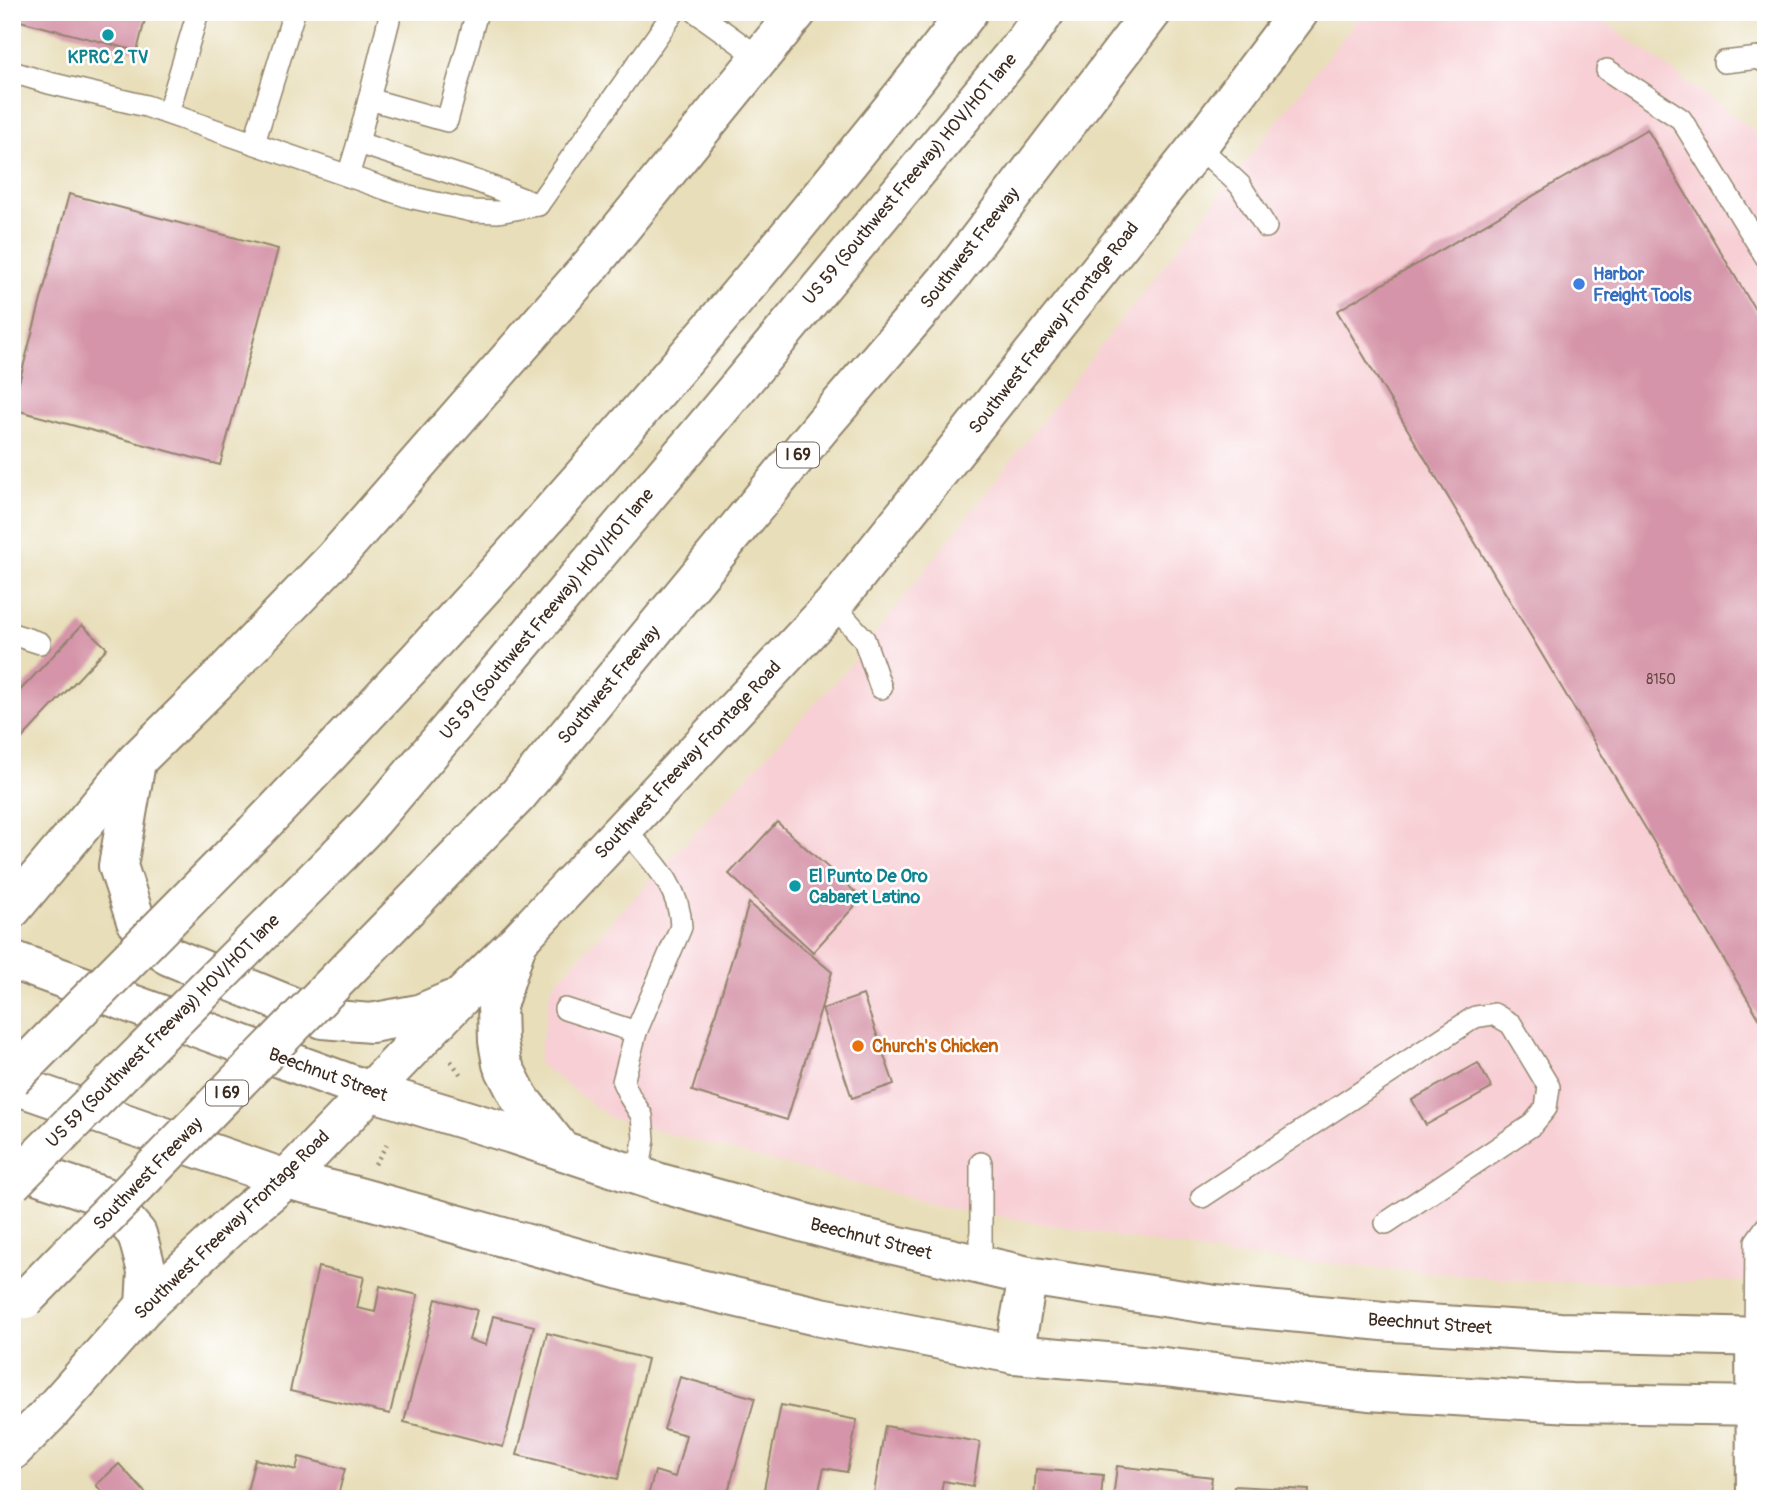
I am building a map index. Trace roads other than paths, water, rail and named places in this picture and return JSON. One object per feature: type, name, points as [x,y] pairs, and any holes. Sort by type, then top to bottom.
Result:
[{"type":"main road","points":[[12,909],[137,760],[334,559],[592,264],[797,12]]},
{"type":"main road","points":[[12,1078],[256,832],[568,496],[696,348],[968,12]]},
{"type":"main road","name":"US 59 (Southwest Freeway) HOV/HOT lane","points":[[12,1183],[373,820],[710,421],[1025,41],[1045,12]]},
{"type":"main road","name":"Southwest Freeway","points":[[18,1305],[518,795],[825,422],[951,274],[1152,12]]},
{"type":"main road","name":"Southwest Freeway Frontage Road","points":[[12,1451],[48,1415],[145,1306],[236,1221],[286,1179],[519,940],[833,605],[1198,146],[1299,12]]},
{"type":"main road","points":[[137,760],[118,866],[136,921],[169,956],[323,1018],[371,1023],[419,1014],[463,995]]},
{"type":"main road","points":[[519,940],[497,1006],[502,1064],[520,1100],[561,1150]]},
{"type":"main road","name":"Beechnut Street","points":[[12,960],[370,1091],[638,1176],[834,1231],[1028,1276],[1215,1305],[1393,1322],[1560,1332],[1760,1337]]},
{"type":"main road","points":[[12,1084],[286,1179],[639,1275],[821,1317],[1014,1354],[1164,1367],[1368,1391],[1557,1403],[1761,1406]]},
{"type":"main road","points":[[12,1166],[105,1197],[137,1234],[147,1271],[145,1306]]},
{"type":"main road","points":[[1014,1354],[1028,1276]]},
{"type":"main road","points":[[1756,1499],[1761,1406],[1760,1337]]},
{"type":"lane","points":[[168,113],[198,12]]},
{"type":"lane","points":[[254,143],[294,12]]},
{"type":"lane","points":[[348,176],[391,12]]},
{"type":"lane","points":[[369,99],[447,121],[477,12]]},
{"type":"lane","points":[[12,72],[146,106],[409,197],[472,211],[498,212],[538,205],[674,12]]},
{"type":"lane","points":[[696,12],[760,58]]},
{"type":"lane","points":[[1724,62],[1759,58],[1766,63]]},
{"type":"lane","points":[[1607,69],[1681,119],[1766,257]]},
{"type":"lane","points":[[358,143],[479,182],[538,205]]},
{"type":"lane","points":[[1198,146],[1240,185],[1266,227]]},
{"type":"lane","points":[[833,605],[864,639],[881,688]]},
{"type":"lane","points":[[12,634],[40,643]]},
{"type":"lane","points":[[624,828],[668,880],[681,911],[681,927],[636,1032],[623,1082],[642,1116],[644,1139],[638,1176]]},
{"type":"lane","points":[[565,1009],[636,1032]]},
{"type":"lane","points":[[1202,1197],[1475,1017],[1494,1014],[1511,1024],[1549,1087],[1546,1108],[1532,1125],[1385,1223]]},
{"type":"lane","points":[[981,1163],[981,1265]]},
{"type":"lane","points":[[1760,1337],[1756,1241],[1766,1227]]},
{"type":"place","name":"KPRC 2 TV","points":[[108,35]]},
{"type":"place","name":"Harbor Freight Tools","points":[[1579,284]]},
{"type":"place","name":"El Punto De Oro Cabaret Latino","points":[[795,886]]},
{"type":"place","name":"Church's Chicken","points":[[858,1046]]}]
